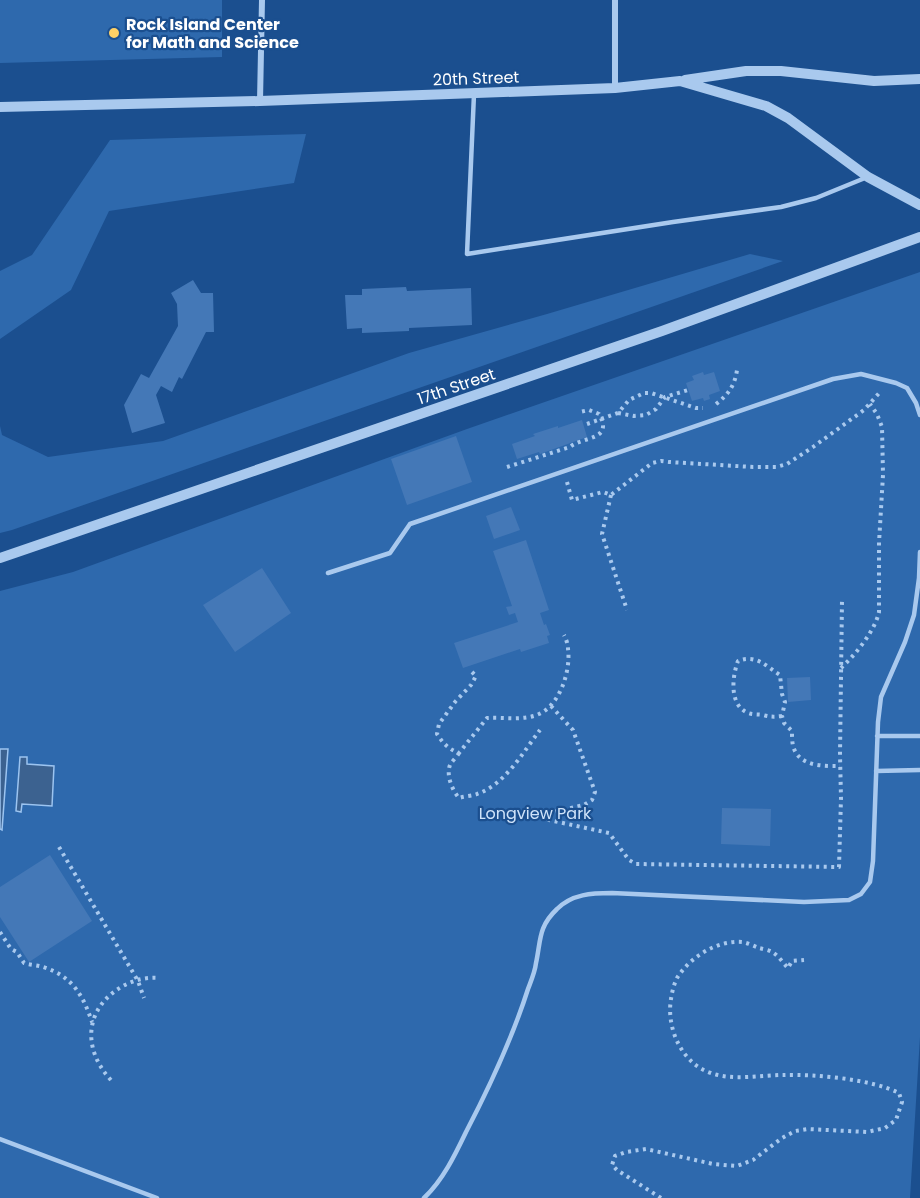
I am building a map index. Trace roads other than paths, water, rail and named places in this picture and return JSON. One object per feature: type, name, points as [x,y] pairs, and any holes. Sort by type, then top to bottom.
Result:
[{"type":"street","points":[[260,101],[262,0]]},
{"type":"street","points":[[615,0],[615,88]]},
{"type":"street","points":[[680,81],[746,71],[781,71],[874,81],[920,79]]},
{"type":"street","name":"20th Street","points":[[0,107],[260,101],[615,88],[680,81],[766,106],[788,118],[868,177],[920,205]]},
{"type":"street","name":"17th Street","points":[[0,558],[662,331],[920,237]]},
{"type":"lane","points":[[474,93],[467,254],[781,207],[816,198],[868,177]]},
{"type":"lane","points":[[328,573],[390,553],[410,524],[833,379],[861,374],[890,381],[907,388],[920,414]]},
{"type":"lane","points":[[424,1198],[452,1161],[489,1089],[512,1035],[536,964],[539,939],[546,922],[556,909],[569,899],[589,893],[804,902],[849,900],[861,894],[870,882],[873,861],[881,697],[914,615],[920,552]]},
{"type":"lane","points":[[878,736],[920,736]]},
{"type":"lane","points":[[876,771],[920,770]]},
{"type":"lane","points":[[0,1139],[157,1198]]},
{"type":"place","name":"Rock Island Center for Math and Science","points":[[114,33]]},
{"type":"park label","name":"Longview Park","points":[[535,813]]}]
